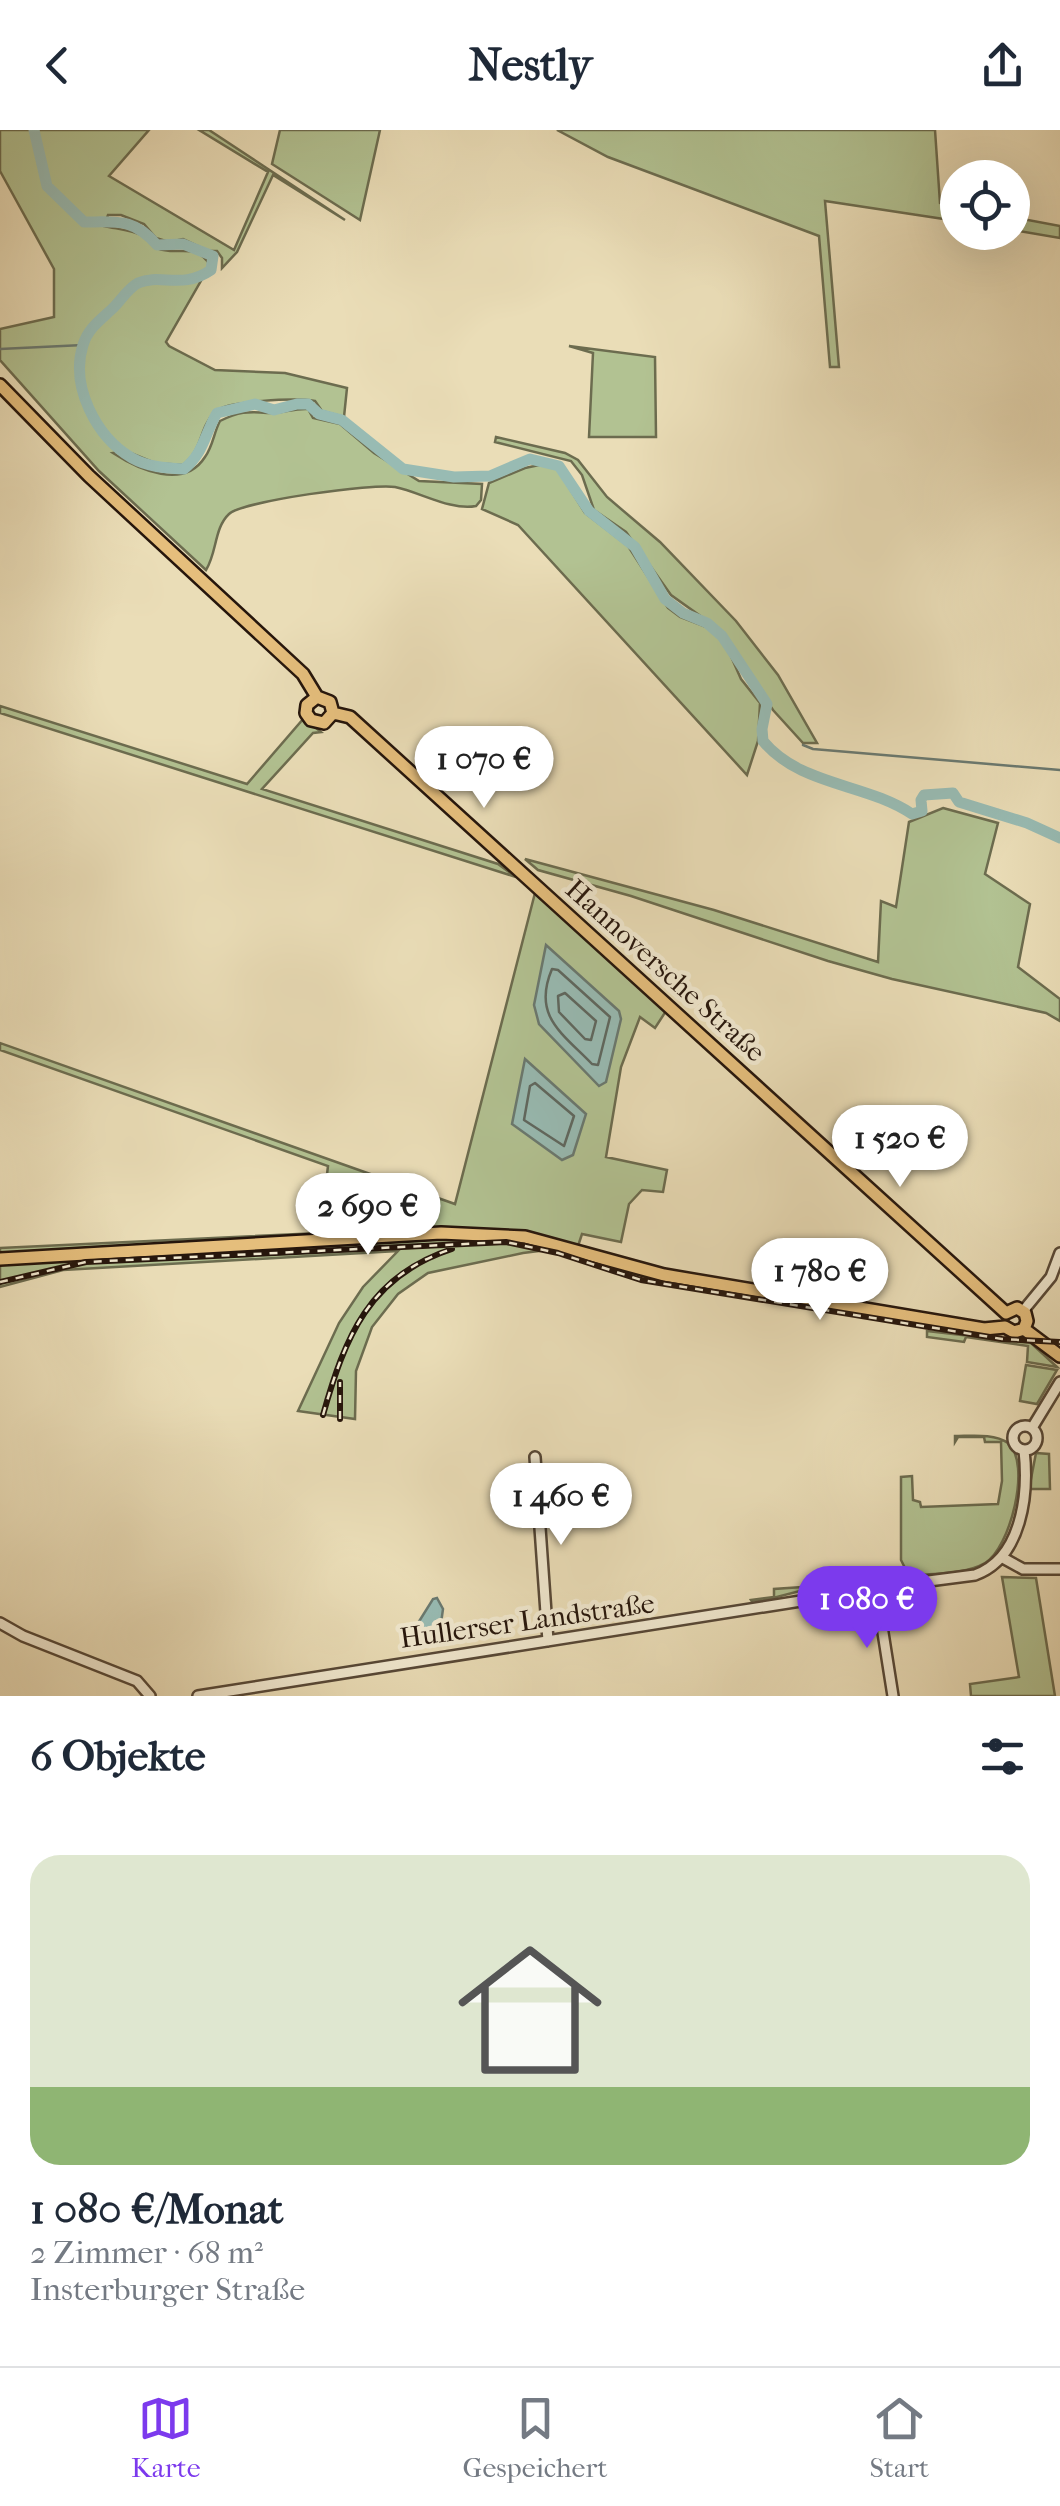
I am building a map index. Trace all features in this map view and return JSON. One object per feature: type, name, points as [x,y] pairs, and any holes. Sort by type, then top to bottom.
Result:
[{"type":"main road","name":"Hannoversche Straße","points":[[0,386],[304,674],[316,697]]},
{"type":"main road","name":"Hannoversche Straße","points":[[316,697],[328,699],[333,713],[324,723],[311,720],[306,709],[316,697]]},
{"type":"main road","name":"Hannoversche Straße","points":[[333,713],[350,717],[1006,1313]]},
{"type":"main road","points":[[0,1260],[441,1232],[493,1233],[544,1242],[664,1275],[984,1329],[1024,1329]]},
{"type":"main road","points":[[1005,1327],[1006,1313],[1013,1308],[1023,1311],[1027,1321],[1024,1329]]},
{"type":"main road","points":[[1024,1329],[1060,1356]]},
{"type":"street","points":[[0,394],[15,403]]},
{"type":"street","points":[[1023,1311],[1051,1276],[1060,1253]]},
{"type":"street","points":[[1032,1428],[1060,1382]]},
{"type":"street","points":[[1024,1450],[1017,1446],[1014,1435],[1021,1427],[1032,1428]]},
{"type":"street","points":[[1024,1450],[1037,1442],[1032,1428]]},
{"type":"street","points":[[1024,1450],[1019,1519],[1004,1558],[1023,1568],[1060,1569]]},
{"type":"street","points":[[535,1457],[548,1641]]},
{"type":"street","name":"Hullerser Landstraße","points":[[198,1696],[864,1590],[866,1579],[876,1574],[886,1578],[890,1586],[974,1575],[1004,1558]]},
{"type":"street","points":[[864,1590],[870,1599],[878,1600],[886,1597],[890,1586]]},
{"type":"street","points":[[878,1600],[893,1696]]},
{"type":"street","points":[[0,1622],[23,1636],[137,1681],[150,1696]]},
{"type":"green space","points":[[0,130],[149,130],[109,176],[234,250],[268,172],[199,130],[209,130],[345,220],[273,175],[237,252],[222,268],[217,251],[183,239],[169,242],[156,238],[144,224],[121,215],[108,215],[104,226],[141,235],[164,250],[198,253],[210,265],[166,342],[169,346],[215,370],[285,373],[347,388],[344,417],[322,411],[315,401],[306,400],[262,401],[222,408],[210,418],[190,459],[183,465],[155,463],[126,451],[113,453],[161,474],[185,473],[205,457],[220,421],[243,413],[308,409],[313,418],[340,424],[374,453],[419,481],[482,484],[481,500],[476,506],[456,506],[405,489],[382,486],[258,504],[239,509],[224,520],[206,570],[99,471],[0,360],[0,329],[54,317],[54,269],[0,171]]},
{"type":"green space","points":[[280,130],[380,130],[360,220],[272,164]]},
{"type":"green space","points":[[557,130],[935,130],[940,218],[825,201],[839,367],[830,367],[819,236],[608,157]]},
{"type":"green space","points":[[1030,220],[1060,226],[1060,238],[1030,233]]},
{"type":"green space","points":[[569,346],[655,357],[656,437],[589,437],[593,353]]},
{"type":"green space","points":[[496,437],[565,453],[578,460],[607,497],[660,542],[736,621],[778,675],[817,743],[803,743],[773,710],[720,630],[671,595],[626,532],[594,510],[582,475],[571,461],[495,442]]},
{"type":"green space","points":[[544,464],[557,468],[585,513],[628,546],[668,608],[709,628],[726,645],[741,679],[760,703],[758,741],[747,775],[518,525],[482,509],[489,483]]},
{"type":"green space","points":[[0,706],[247,784],[304,718],[321,732],[313,733],[262,789],[498,864],[516,877],[0,713]]},
{"type":"green space","points":[[943,808],[998,823],[985,874],[1030,904],[1018,967],[1060,999],[1060,1021],[1046,1013],[828,961],[631,896],[538,870],[525,859],[714,910],[878,962],[881,901],[896,907],[909,822]]},
{"type":"green space","points":[[535,893],[666,1011],[655,1028],[640,1017],[621,1067],[606,1157],[667,1170],[663,1192],[642,1190],[629,1204],[621,1242],[582,1234],[578,1246],[428,1273],[398,1294],[372,1327],[356,1371],[355,1419],[298,1411],[339,1323],[363,1287],[398,1251],[63,1270],[0,1287],[0,1248],[320,1233],[328,1166],[0,1050],[0,1043],[455,1204]]},
{"type":"green space","points":[[927,1331],[1031,1343],[1057,1367],[1027,1362],[1028,1346],[966,1337],[964,1342],[927,1337]]},
{"type":"green space","points":[[1026,1365],[1057,1370],[1037,1404],[1020,1401]]},
{"type":"green space","points":[[955,1436],[982,1436],[996,1438],[1008,1443],[1015,1453],[1018,1486],[1010,1524],[1003,1541],[985,1563],[958,1572],[909,1576],[901,1560],[901,1477],[912,1476],[913,1500],[920,1502],[921,1507],[998,1504],[1001,1442],[985,1442],[984,1437],[958,1437],[955,1442]]},
{"type":"green space","points":[[1036,1453],[1049,1454],[1050,1489],[1029,1489]]},
{"type":"green space","points":[[1002,1577],[1036,1578],[1055,1696],[971,1696],[970,1684],[1019,1677]]},
{"type":"green space","points":[[846,1584],[845,1588],[800,1591],[753,1603],[751,1600],[774,1597],[774,1589]]},
{"type":"water","points":[[546,945],[619,1011],[621,1019],[606,1082],[599,1086],[539,1024],[534,1005]]},
{"type":"water","points":[[525,1059],[586,1114],[573,1155],[562,1160],[512,1124]]},
{"type":"water","points":[[437,1598],[443,1609],[439,1638],[415,1634],[413,1631]]},
{"type":"waterway","points":[[34,130],[47,186],[84,222],[124,223],[141,230],[157,245],[183,244],[213,256],[211,270],[200,276],[138,283],[85,339],[80,377],[89,409],[107,437],[132,458],[150,465],[184,469],[200,450],[217,413],[255,404],[274,410],[308,404],[319,414],[342,420],[403,469],[454,477],[490,476],[530,459],[559,466],[589,511],[635,547],[665,599],[722,636],[767,704],[763,741],[778,756],[814,776],[875,796],[912,814],[922,811],[924,795],[953,793],[959,802],[1027,823],[1060,838]]},
{"type":"waterway","points":[[0,349],[83,345]]},
{"type":"waterway","points":[[803,745],[813,749],[1060,770]]},
{"type":"railway","points":[[0,1282],[86,1262],[506,1242],[558,1253],[641,1280],[1002,1339],[1060,1342]]},
{"type":"railway","points":[[323,1415],[341,1360],[365,1313],[400,1275],[452,1249]]},
{"type":"railway","points":[[340,1382],[340,1419]]}]
